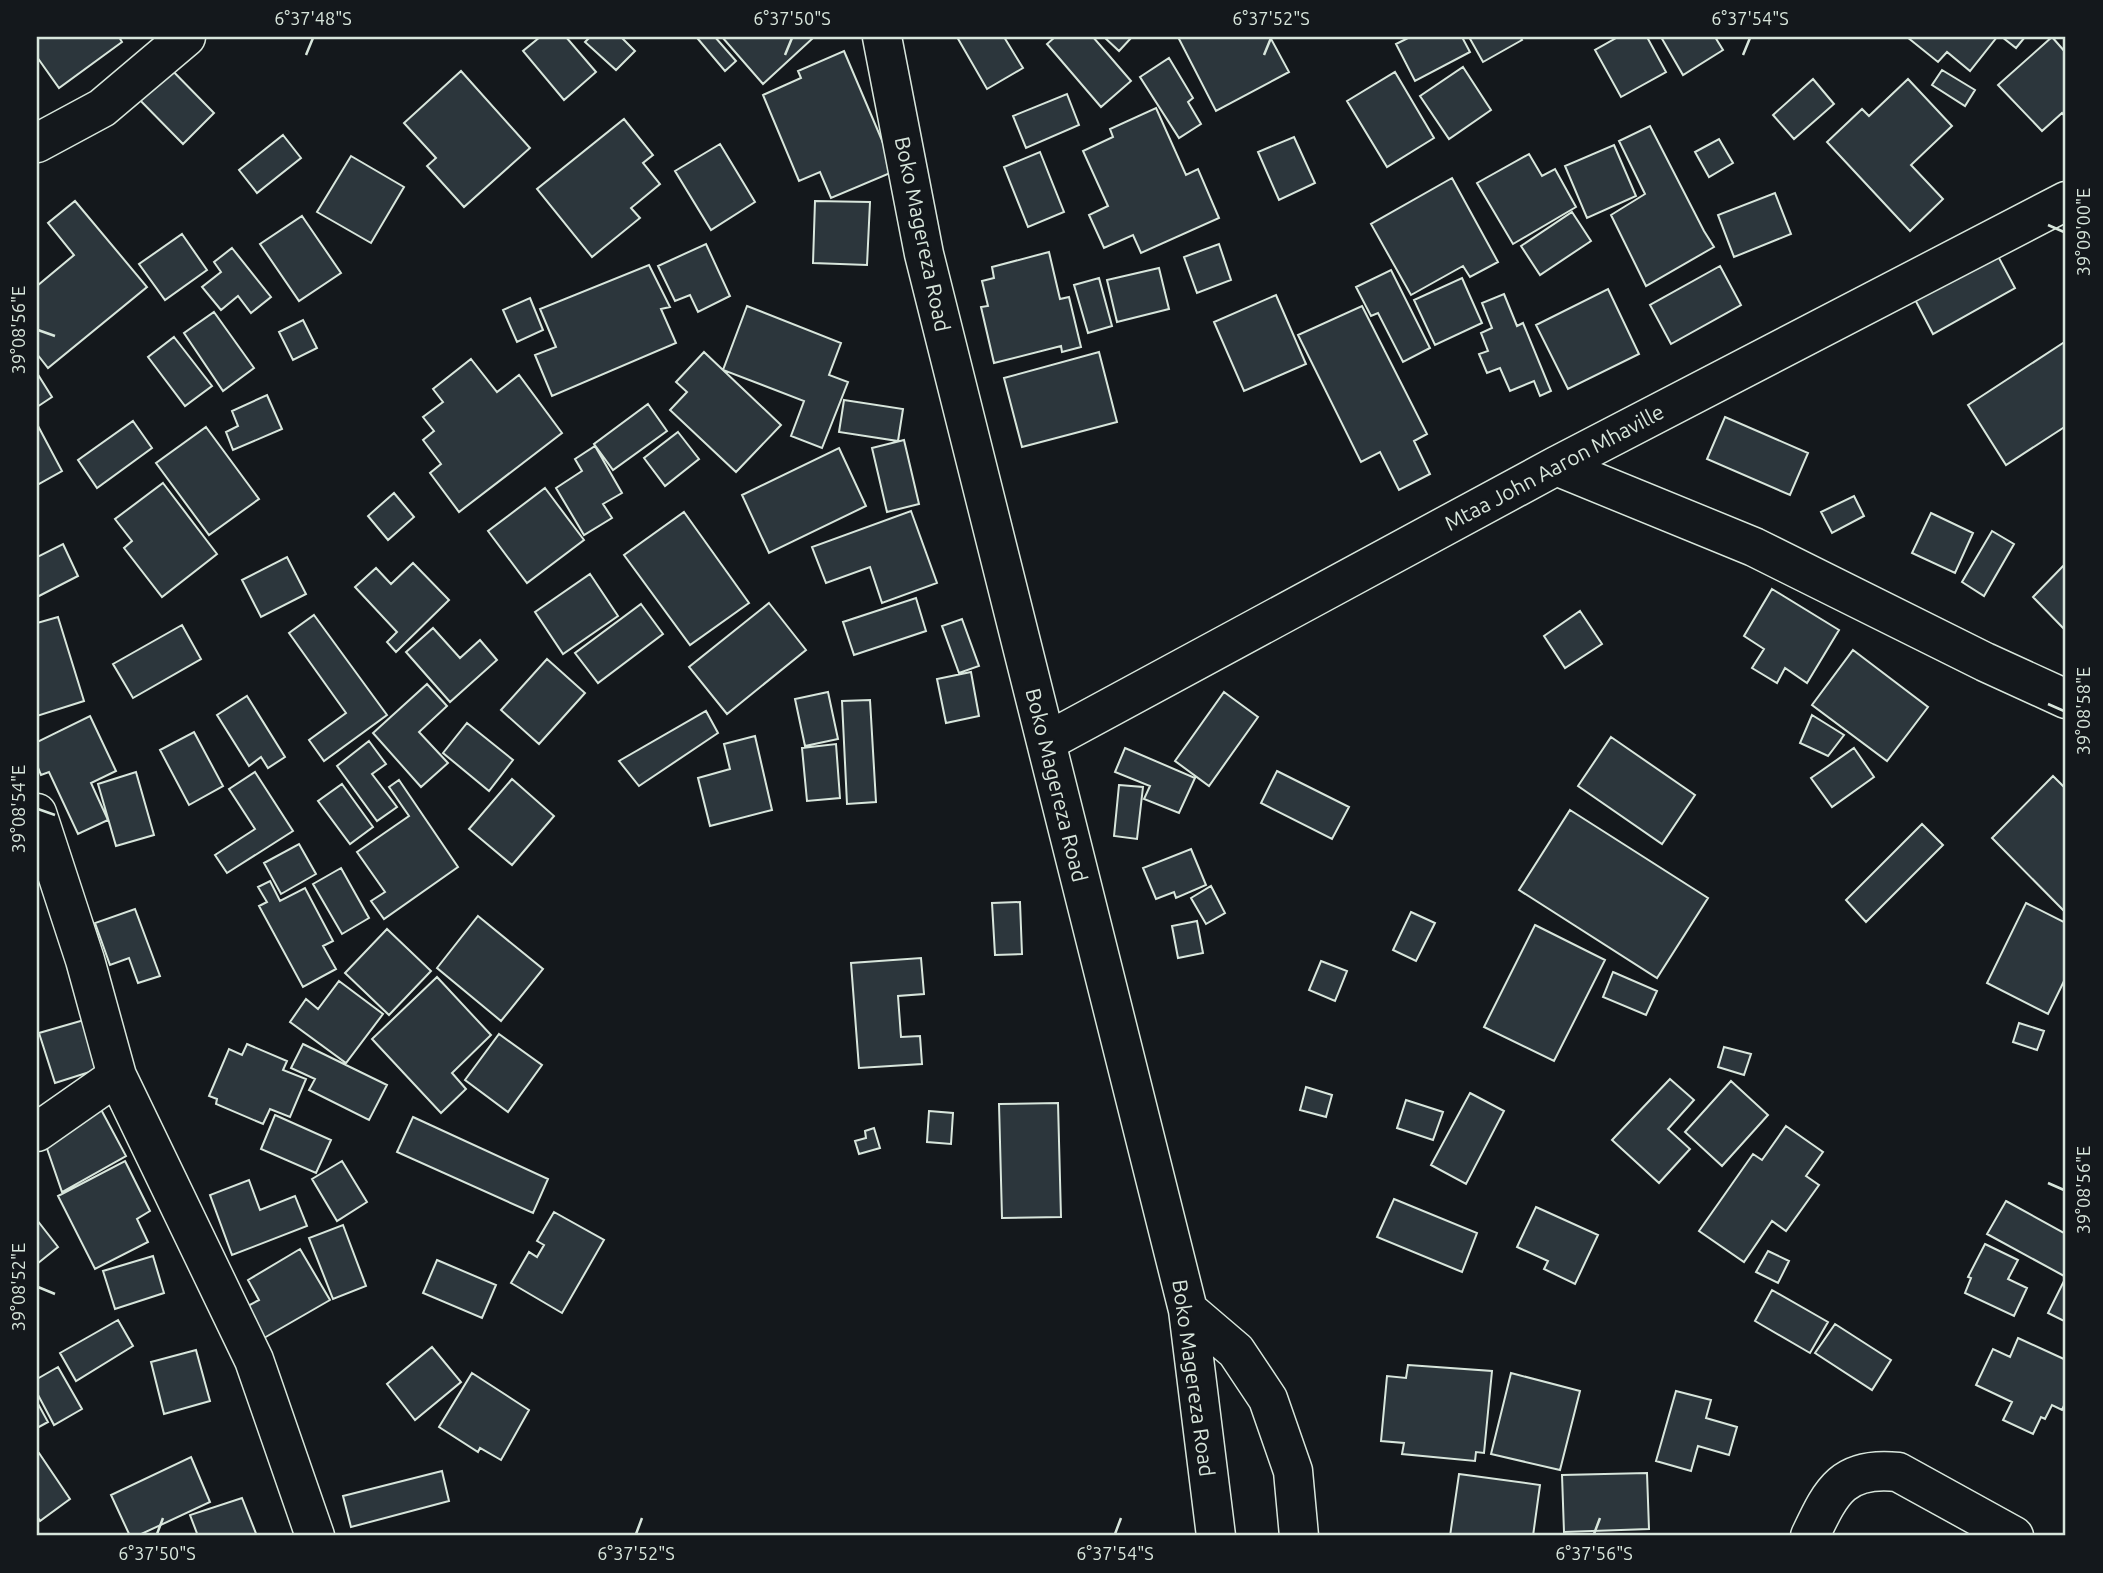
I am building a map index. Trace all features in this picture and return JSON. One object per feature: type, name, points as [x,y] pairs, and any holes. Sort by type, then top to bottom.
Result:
[{"type":"street","points":[[37,143],[102,108],[186,37]]},
{"type":"street","name":"Boko Magereza Road","points":[[883,37],[924,254],[1188,1310],[1216,1536]]},
{"type":"street","name":"Mtaa John Aaron Mhaville","points":[[1046,742],[1556,466],[2066,201]]},
{"type":"street","points":[[1556,466],[1754,547],[1985,662],[2066,699]]},
{"type":"street","points":[[37,813],[85,960],[117,1076],[254,1360],[315,1536]]},
{"type":"street","points":[[37,1132],[117,1076]]},
{"type":"street","points":[[1188,1310],[1236,1351],[1268,1399],[1293,1471],[1299,1536]]},
{"type":"street","points":[[1810,1536],[1829,1497],[1842,1482],[1859,1473],[1878,1470],[1898,1472],[2014,1536]]},
{"type":"building","points":[[37,37],[119,37],[122,42],[59,88],[37,57]]},
{"type":"building","points":[[540,37],[566,37],[596,72],[564,100],[523,51]]},
{"type":"building","points":[[590,37],[621,37],[635,51],[616,70],[585,42]]},
{"type":"building","points":[[715,37],[736,61],[725,71],[698,39]]},
{"type":"building","points":[[722,37],[812,37],[813,38],[763,84]]},
{"type":"building","points":[[957,37],[1004,37],[1023,68],[987,89]]},
{"type":"building","points":[[1055,37],[1093,37],[1131,81],[1101,107],[1047,44]]},
{"type":"building","points":[[1104,37],[1132,37],[1119,51]]},
{"type":"building","points":[[1178,37],[1270,37],[1289,72],[1216,111]]},
{"type":"building","points":[[1410,37],[1462,37],[1470,52],[1415,81],[1396,44]]},
{"type":"building","points":[[1469,37],[1520,37],[1522,40],[1483,62]]},
{"type":"building","points":[[1618,37],[1647,37],[1666,72],[1621,97],[1595,50]]},
{"type":"building","points":[[1661,37],[1715,37],[1723,50],[1683,75]]},
{"type":"building","points":[[1907,37],[1997,37],[1970,71],[1947,52],[1938,62]]},
{"type":"building","points":[[2002,37],[2025,37],[2016,48]]},
{"type":"building","points":[[2052,37],[2066,53],[2066,118],[2062,113],[2042,131],[1998,85]]},
{"type":"building","points":[[844,51],[895,171],[831,198],[820,172],[799,181],[763,95],[801,78],[798,71]]},
{"type":"building","points":[[1169,58],[1193,98],[1188,102],[1201,124],[1179,138],[1140,77]]},
{"type":"building","points":[[161,59],[214,113],[183,144],[130,90]]},
{"type":"building","points":[[1463,67],[1491,110],[1449,139],[1420,96]]},
{"type":"building","points":[[1942,70],[1975,90],[1965,106],[1932,85]]},
{"type":"building","points":[[461,71],[530,148],[464,207],[427,166],[436,158],[404,123]]},
{"type":"building","points":[[1395,72],[1434,138],[1387,167],[1347,101]]},
{"type":"building","points":[[1813,79],[1834,104],[1794,139],[1773,115]]},
{"type":"building","points":[[1908,79],[1952,126],[1911,165],[1943,199],[1910,231],[1827,142],[1862,109],[1869,116]]},
{"type":"building","points":[[1067,94],[1079,125],[1026,148],[1013,116]]},
{"type":"building","points":[[1156,108],[1186,175],[1198,169],[1219,218],[1141,253],[1133,235],[1104,248],[1089,215],[1108,206],[1083,151],[1113,137],[1110,129]]},
{"type":"building","points":[[624,119],[653,155],[643,163],[660,184],[631,208],[640,218],[592,257],[537,189]]},
{"type":"building","points":[[1650,126],[1714,247],[1646,286],[1611,215],[1645,194],[1619,141]]},
{"type":"building","points":[[283,135],[301,158],[257,193],[239,170]]},
{"type":"building","points":[[1294,137],[1315,183],[1279,200],[1258,152]]},
{"type":"building","points":[[1719,139],[1733,163],[1709,177],[1695,152]]},
{"type":"building","points":[[720,144],[755,202],[711,230],[675,171]]},
{"type":"building","points":[[1614,145],[1636,196],[1587,218],[1565,166]]},
{"type":"building","points":[[1040,152],[1064,212],[1028,227],[1004,167]]},
{"type":"building","points":[[1529,154],[1542,176],[1555,169],[1576,207],[1513,244],[1477,183]]},
{"type":"building","points":[[351,156],[404,187],[371,243],[317,212]]},
{"type":"building","points":[[1452,178],[1498,262],[1470,277],[1463,266],[1411,295],[1371,224]]},
{"type":"building","points":[[1775,193],[1791,234],[1734,257],[1718,215]]},
{"type":"building","points":[[75,201],[147,287],[48,368],[37,354],[37,286],[74,255],[48,223]]},
{"type":"building","points":[[815,201],[870,202],[867,265],[813,263]]},
{"type":"building","points":[[1572,212],[1591,241],[1540,275],[1521,246]]},
{"type":"building","points":[[302,216],[341,273],[299,301],[260,244]]},
{"type":"building","points":[[182,234],[207,270],[165,300],[139,264]]},
{"type":"building","points":[[1991,243],[2015,288],[1933,334],[1909,288]]},
{"type":"building","points":[[706,244],[730,296],[698,312],[690,295],[675,301],[658,266]]},
{"type":"building","points":[[1219,244],[1231,280],[1197,293],[1184,257]]},
{"type":"building","points":[[232,248],[271,297],[251,313],[238,296],[221,310],[202,287],[221,272],[214,262]]},
{"type":"building","points":[[1049,252],[1060,299],[1069,297],[1081,347],[1062,352],[1061,346],[994,363],[981,307],[988,306],[982,281],[994,278],[992,267]]},
{"type":"building","points":[[649,265],[670,307],[661,309],[676,343],[552,396],[535,355],[556,347],[540,309]]},
{"type":"building","points":[[1720,266],[1741,305],[1671,344],[1650,305]]},
{"type":"building","points":[[1159,268],[1169,309],[1117,322],[1107,280]]},
{"type":"building","points":[[1391,270],[1430,348],[1403,362],[1378,313],[1371,316],[1356,287]]},
{"type":"building","points":[[1099,278],[1112,326],[1088,333],[1074,285]]},
{"type":"building","points":[[1462,278],[1482,323],[1435,345],[1414,300]]},
{"type":"building","points":[[1608,289],[1639,354],[1568,389],[1536,325]]},
{"type":"building","points":[[1504,294],[1517,326],[1523,323],[1551,391],[1540,396],[1534,381],[1510,391],[1500,368],[1487,373],[1479,354],[1488,351],[1481,333],[1492,328],[1482,303]]},
{"type":"building","points":[[1276,295],[1306,364],[1244,391],[1214,322]]},
{"type":"building","points":[[530,298],[543,330],[517,342],[503,310]]},
{"type":"building","points":[[747,306],[841,343],[829,375],[848,382],[822,448],[791,436],[804,401],[723,370]]},
{"type":"building","points":[[1362,306],[1427,434],[1414,441],[1430,474],[1399,490],[1380,452],[1361,462],[1298,335]]},
{"type":"building","points":[[214,312],[254,368],[223,391],[184,333]]},
{"type":"building","points":[[303,320],[317,348],[293,360],[279,332]]},
{"type":"building","points":[[174,337],[212,386],[185,406],[148,357]]},
{"type":"building","points":[[2066,341],[2066,426],[2006,465],[1968,405]]},
{"type":"building","points":[[704,352],[781,425],[736,472],[670,410],[687,392],[676,382]]},
{"type":"building","points":[[1099,352],[1117,422],[1022,447],[1004,378]]},
{"type":"building","points":[[471,359],[497,392],[519,375],[562,433],[459,512],[430,473],[441,464],[423,440],[434,431],[423,417],[443,402],[433,389]]},
{"type":"building","points":[[37,373],[52,397],[37,407]]},
{"type":"building","points":[[267,395],[282,429],[233,450],[226,432],[238,426],[232,411]]},
{"type":"building","points":[[844,400],[903,409],[898,441],[839,432]]},
{"type":"building","points":[[648,404],[667,431],[613,470],[594,444]]},
{"type":"building","points":[[1725,417],[1808,453],[1790,495],[1707,459]]},
{"type":"building","points":[[133,421],[152,448],[97,488],[78,460]]},
{"type":"building","points":[[37,424],[62,471],[37,485]]},
{"type":"building","points":[[206,427],[259,499],[209,535],[156,463]]},
{"type":"building","points":[[678,432],[699,459],[665,486],[644,458]]},
{"type":"building","points":[[904,440],[919,504],[887,512],[872,448]]},
{"type":"building","points":[[595,446],[622,493],[603,504],[612,518],[584,535],[556,488],[582,471],[575,459]]},
{"type":"building","points":[[839,448],[866,506],[769,553],[742,495]]},
{"type":"building","points":[[163,483],[217,554],[162,597],[124,548],[132,541],[115,519]]},
{"type":"building","points":[[545,488],[584,540],[527,583],[488,531]]},
{"type":"building","points":[[394,493],[414,517],[388,540],[368,516]]},
{"type":"building","points":[[1854,496],[1864,516],[1832,533],[1821,512]]},
{"type":"building","points":[[911,511],[937,583],[882,603],[870,567],[826,583],[812,547]]},
{"type":"building","points":[[684,512],[749,603],[690,645],[624,555]]},
{"type":"building","points":[[1931,513],[1973,533],[1955,573],[1912,553]]},
{"type":"building","points":[[1992,531],[2014,544],[1984,596],[1962,582]]},
{"type":"building","points":[[63,544],[78,576],[37,597],[37,557]]},
{"type":"building","points":[[287,557],[306,594],[261,617],[242,580]]},
{"type":"building","points":[[413,563],[449,600],[396,652],[387,642],[397,632],[355,587],[376,568],[391,584]]},
{"type":"building","points":[[2066,563],[2066,631],[2033,597]]},
{"type":"building","points":[[590,574],[618,616],[563,654],[535,612]]},
{"type":"building","points":[[1772,589],[1839,630],[1807,683],[1785,668],[1777,683],[1752,668],[1764,649],[1744,636]]},
{"type":"building","points":[[916,598],[926,631],[854,655],[843,622]]},
{"type":"building","points":[[769,603],[806,650],[727,714],[689,667]]},
{"type":"building","points":[[641,604],[663,634],[598,683],[575,653]]},
{"type":"building","points":[[1580,611],[1602,644],[1565,668],[1544,636]]},
{"type":"building","points":[[314,615],[387,715],[324,761],[309,740],[346,713],[289,633]]},
{"type":"building","points":[[58,617],[84,701],[37,716],[37,623]]},
{"type":"building","points":[[962,619],[979,666],[959,673],[942,626]]},
{"type":"building","points":[[182,625],[201,659],[133,698],[113,664]]},
{"type":"building","points":[[433,628],[460,658],[480,640],[497,660],[450,702],[406,652]]},
{"type":"building","points":[[1853,650],[1928,707],[1887,761],[1812,705]]},
{"type":"building","points":[[547,659],[585,693],[539,744],[501,710]]},
{"type":"building","points":[[971,672],[979,716],[946,723],[937,679]]},
{"type":"building","points":[[427,684],[447,706],[419,732],[448,763],[421,787],[373,733]]},
{"type":"building","points":[[828,692],[838,739],[805,746],[795,699]]},
{"type":"building","points":[[1224,692],[1258,717],[1209,786],[1175,761]]},
{"type":"building","points":[[247,696],[285,757],[268,768],[261,757],[249,766],[217,715]]},
{"type":"building","points":[[870,700],[876,802],[847,804],[842,701]]},
{"type":"building","points":[[706,711],[718,733],[639,786],[619,761]]},
{"type":"building","points":[[1812,715],[1844,735],[1828,756],[1800,743]]},
{"type":"building","points":[[90,716],[116,771],[91,783],[108,820],[78,834],[49,772],[41,775],[37,765],[37,742]]},
{"type":"building","points":[[467,723],[513,760],[489,791],[443,753]]},
{"type":"building","points":[[194,732],[223,786],[189,805],[160,750]]},
{"type":"building","points":[[755,736],[772,810],[710,826],[698,778],[730,769],[724,744]]},
{"type":"building","points":[[1611,737],[1695,795],[1662,844],[1578,786]]},
{"type":"building","points":[[369,741],[386,764],[372,774],[397,807],[377,821],[337,766]]},
{"type":"building","points":[[836,744],[840,798],[807,801],[802,748]]},
{"type":"building","points":[[1125,748],[1195,778],[1179,813],[1144,799],[1150,786],[1115,772]]},
{"type":"building","points":[[1854,748],[1874,777],[1832,807],[1811,778]]},
{"type":"building","points":[[1277,771],[1349,807],[1332,839],[1261,803]]},
{"type":"building","points":[[136,772],[154,835],[116,846],[98,784]]},
{"type":"building","points":[[255,772],[293,831],[227,873],[215,855],[255,829],[229,789]]},
{"type":"building","points":[[2053,776],[2066,789],[2066,913],[1992,838]]},
{"type":"building","points":[[512,779],[554,816],[512,865],[469,829]]},
{"type":"building","points":[[399,780],[458,867],[384,919],[371,901],[385,892],[357,852],[409,816],[389,787]]},
{"type":"building","points":[[342,784],[373,827],[350,844],[318,801]]},
{"type":"building","points":[[1119,785],[1143,787],[1137,839],[1114,836]]},
{"type":"building","points":[[1570,810],[1708,898],[1657,978],[1519,890]]},
{"type":"building","points":[[1922,824],[1943,845],[1866,922],[1846,900]]},
{"type":"building","points":[[299,844],[316,874],[281,894],[264,863]]},
{"type":"building","points":[[1191,849],[1206,885],[1176,898],[1174,892],[1156,899],[1143,868]]},
{"type":"building","points":[[341,868],[369,918],[342,934],[313,884]]},
{"type":"building","points":[[270,881],[280,901],[305,888],[333,941],[323,946],[336,969],[303,987],[259,906],[267,902],[258,887]]},
{"type":"building","points":[[1211,886],[1225,913],[1206,924],[1191,898]]},
{"type":"building","points":[[1020,902],[1022,954],[995,955],[992,903]]},
{"type":"building","points":[[2026,903],[2066,923],[2066,977],[2048,1014],[1987,983]]},
{"type":"building","points":[[135,909],[160,976],[138,983],[129,958],[110,965],[95,923]]},
{"type":"building","points":[[1411,912],[1435,923],[1416,961],[1393,950]]},
{"type":"building","points":[[478,916],[543,969],[501,1021],[437,968]]},
{"type":"building","points":[[1197,921],[1203,953],[1178,958],[1172,926]]},
{"type":"building","points":[[1535,925],[1605,960],[1554,1061],[1484,1027]]},
{"type":"building","points":[[387,929],[431,971],[389,1015],[345,973]]},
{"type":"building","points":[[921,958],[924,994],[898,996],[901,1037],[920,1036],[922,1064],[859,1068],[851,963]]},
{"type":"building","points":[[1321,961],[1347,971],[1335,1001],[1309,990]]},
{"type":"building","points":[[1613,972],[1657,991],[1646,1015],[1603,997]]},
{"type":"building","points":[[437,977],[491,1035],[452,1073],[466,1089],[441,1113],[372,1039]]},
{"type":"building","points":[[339,981],[383,1014],[346,1063],[290,1022],[306,999],[318,1009]]},
{"type":"building","points":[[84,1020],[99,1069],[55,1083],[39,1033]]},
{"type":"building","points":[[2019,1023],[2044,1031],[2037,1050],[2013,1042]]},
{"type":"building","points":[[499,1034],[542,1065],[508,1112],[465,1080]]},
{"type":"building","points":[[247,1044],[287,1061],[283,1070],[306,1079],[290,1117],[270,1109],[263,1124],[216,1104],[217,1099],[209,1096],[229,1049],[242,1055]]},
{"type":"building","points":[[303,1044],[387,1085],[369,1120],[309,1090],[315,1079],[291,1068]]},
{"type":"building","points":[[1724,1047],[1751,1054],[1744,1075],[1718,1067]]},
{"type":"building","points":[[1670,1079],[1694,1100],[1668,1129],[1690,1149],[1659,1183],[1612,1140]]},
{"type":"building","points":[[1731,1081],[1768,1115],[1722,1166],[1685,1132]]},
{"type":"building","points":[[1306,1087],[1332,1095],[1326,1117],[1300,1110]]},
{"type":"building","points":[[1470,1093],[1504,1111],[1466,1184],[1431,1165]]},
{"type":"building","points":[[1406,1100],[1443,1112],[1433,1140],[1397,1128]]},
{"type":"building","points":[[97,1102],[126,1156],[62,1192],[43,1137]]},
{"type":"building","points":[[1058,1103],[1061,1217],[1002,1218],[999,1104]]},
{"type":"building","points":[[929,1111],[953,1113],[951,1144],[927,1142]]},
{"type":"building","points":[[275,1115],[331,1140],[316,1173],[261,1149]]},
{"type":"building","points":[[413,1117],[548,1179],[533,1213],[397,1152]]},
{"type":"building","points":[[1786,1126],[1823,1152],[1806,1176],[1819,1185],[1786,1231],[1772,1221],[1744,1262],[1699,1231],[1753,1154],[1762,1160]]},
{"type":"building","points":[[874,1128],[880,1148],[859,1154],[855,1141],[866,1138],[865,1131]]},
{"type":"building","points":[[125,1161],[150,1211],[137,1219],[148,1242],[95,1269],[58,1196]]},
{"type":"building","points":[[342,1161],[367,1202],[337,1221],[312,1179]]},
{"type":"building","points":[[249,1180],[260,1210],[295,1196],[307,1226],[232,1255],[210,1195]]},
{"type":"building","points":[[1394,1199],[1477,1233],[1462,1272],[1377,1237]]},
{"type":"building","points":[[2006,1201],[2066,1234],[2066,1277],[1987,1234]]},
{"type":"building","points":[[1536,1207],[1598,1235],[1575,1284],[1544,1269],[1548,1261],[1517,1247]]},
{"type":"building","points":[[554,1212],[604,1240],[562,1313],[511,1283],[529,1252],[537,1257],[544,1245],[537,1241]]},
{"type":"building","points":[[37,1220],[58,1247],[37,1264]]},
{"type":"building","points":[[343,1225],[366,1286],[333,1299],[309,1238]]},
{"type":"building","points":[[1985,1244],[2018,1260],[2008,1279],[2027,1288],[2014,1316],[1965,1293],[1971,1278],[1968,1277]]},
{"type":"building","points":[[300,1249],[330,1300],[264,1338],[246,1307],[259,1300],[248,1280]]},
{"type":"building","points":[[1768,1251],[1789,1261],[1778,1283],[1756,1272]]},
{"type":"building","points":[[153,1256],[164,1293],[115,1309],[103,1271]]},
{"type":"building","points":[[437,1260],[496,1285],[482,1318],[423,1293]]},
{"type":"building","points":[[2066,1277],[2066,1322],[2048,1313]]},
{"type":"building","points":[[1772,1290],[1828,1322],[1810,1353],[1755,1321]]},
{"type":"building","points":[[118,1320],[133,1346],[76,1381],[60,1353]]},
{"type":"building","points":[[1835,1324],[1891,1360],[1872,1390],[1815,1353]]},
{"type":"building","points":[[2018,1338],[2066,1360],[2066,1401],[2062,1410],[2052,1405],[2045,1419],[2041,1417],[2033,1434],[2003,1420],[2012,1402],[1976,1385],[1993,1349],[2010,1357]]},
{"type":"building","points":[[432,1347],[461,1382],[415,1420],[387,1384]]},
{"type":"building","points":[[196,1350],[210,1401],[164,1414],[151,1362]]},
{"type":"building","points":[[1408,1365],[1492,1371],[1484,1453],[1476,1452],[1475,1461],[1402,1454],[1404,1443],[1381,1441],[1387,1376],[1406,1378]]},
{"type":"building","points":[[58,1367],[82,1409],[54,1425],[37,1393],[37,1379]]},
{"type":"building","points":[[472,1373],[529,1410],[501,1460],[480,1448],[478,1452],[439,1427]]},
{"type":"building","points":[[1511,1373],[1580,1391],[1560,1470],[1491,1454]]},
{"type":"building","points":[[1676,1391],[1711,1400],[1706,1418],[1737,1427],[1729,1455],[1698,1446],[1691,1471],[1656,1461]]},
{"type":"building","points":[[37,1402],[48,1422],[37,1428]]},
{"type":"building","points":[[39,1453],[70,1499],[40,1521],[37,1516]]},
{"type":"building","points":[[191,1457],[210,1502],[137,1536],[130,1536],[111,1495]]},
{"type":"building","points":[[442,1471],[449,1501],[351,1527],[343,1496]]},
{"type":"building","points":[[1647,1473],[1649,1529],[1564,1532],[1562,1475]]},
{"type":"building","points":[[1459,1474],[1540,1485],[1533,1536],[1450,1536]]},
{"type":"building","points":[[242,1498],[257,1536],[198,1536],[190,1515]]}]
